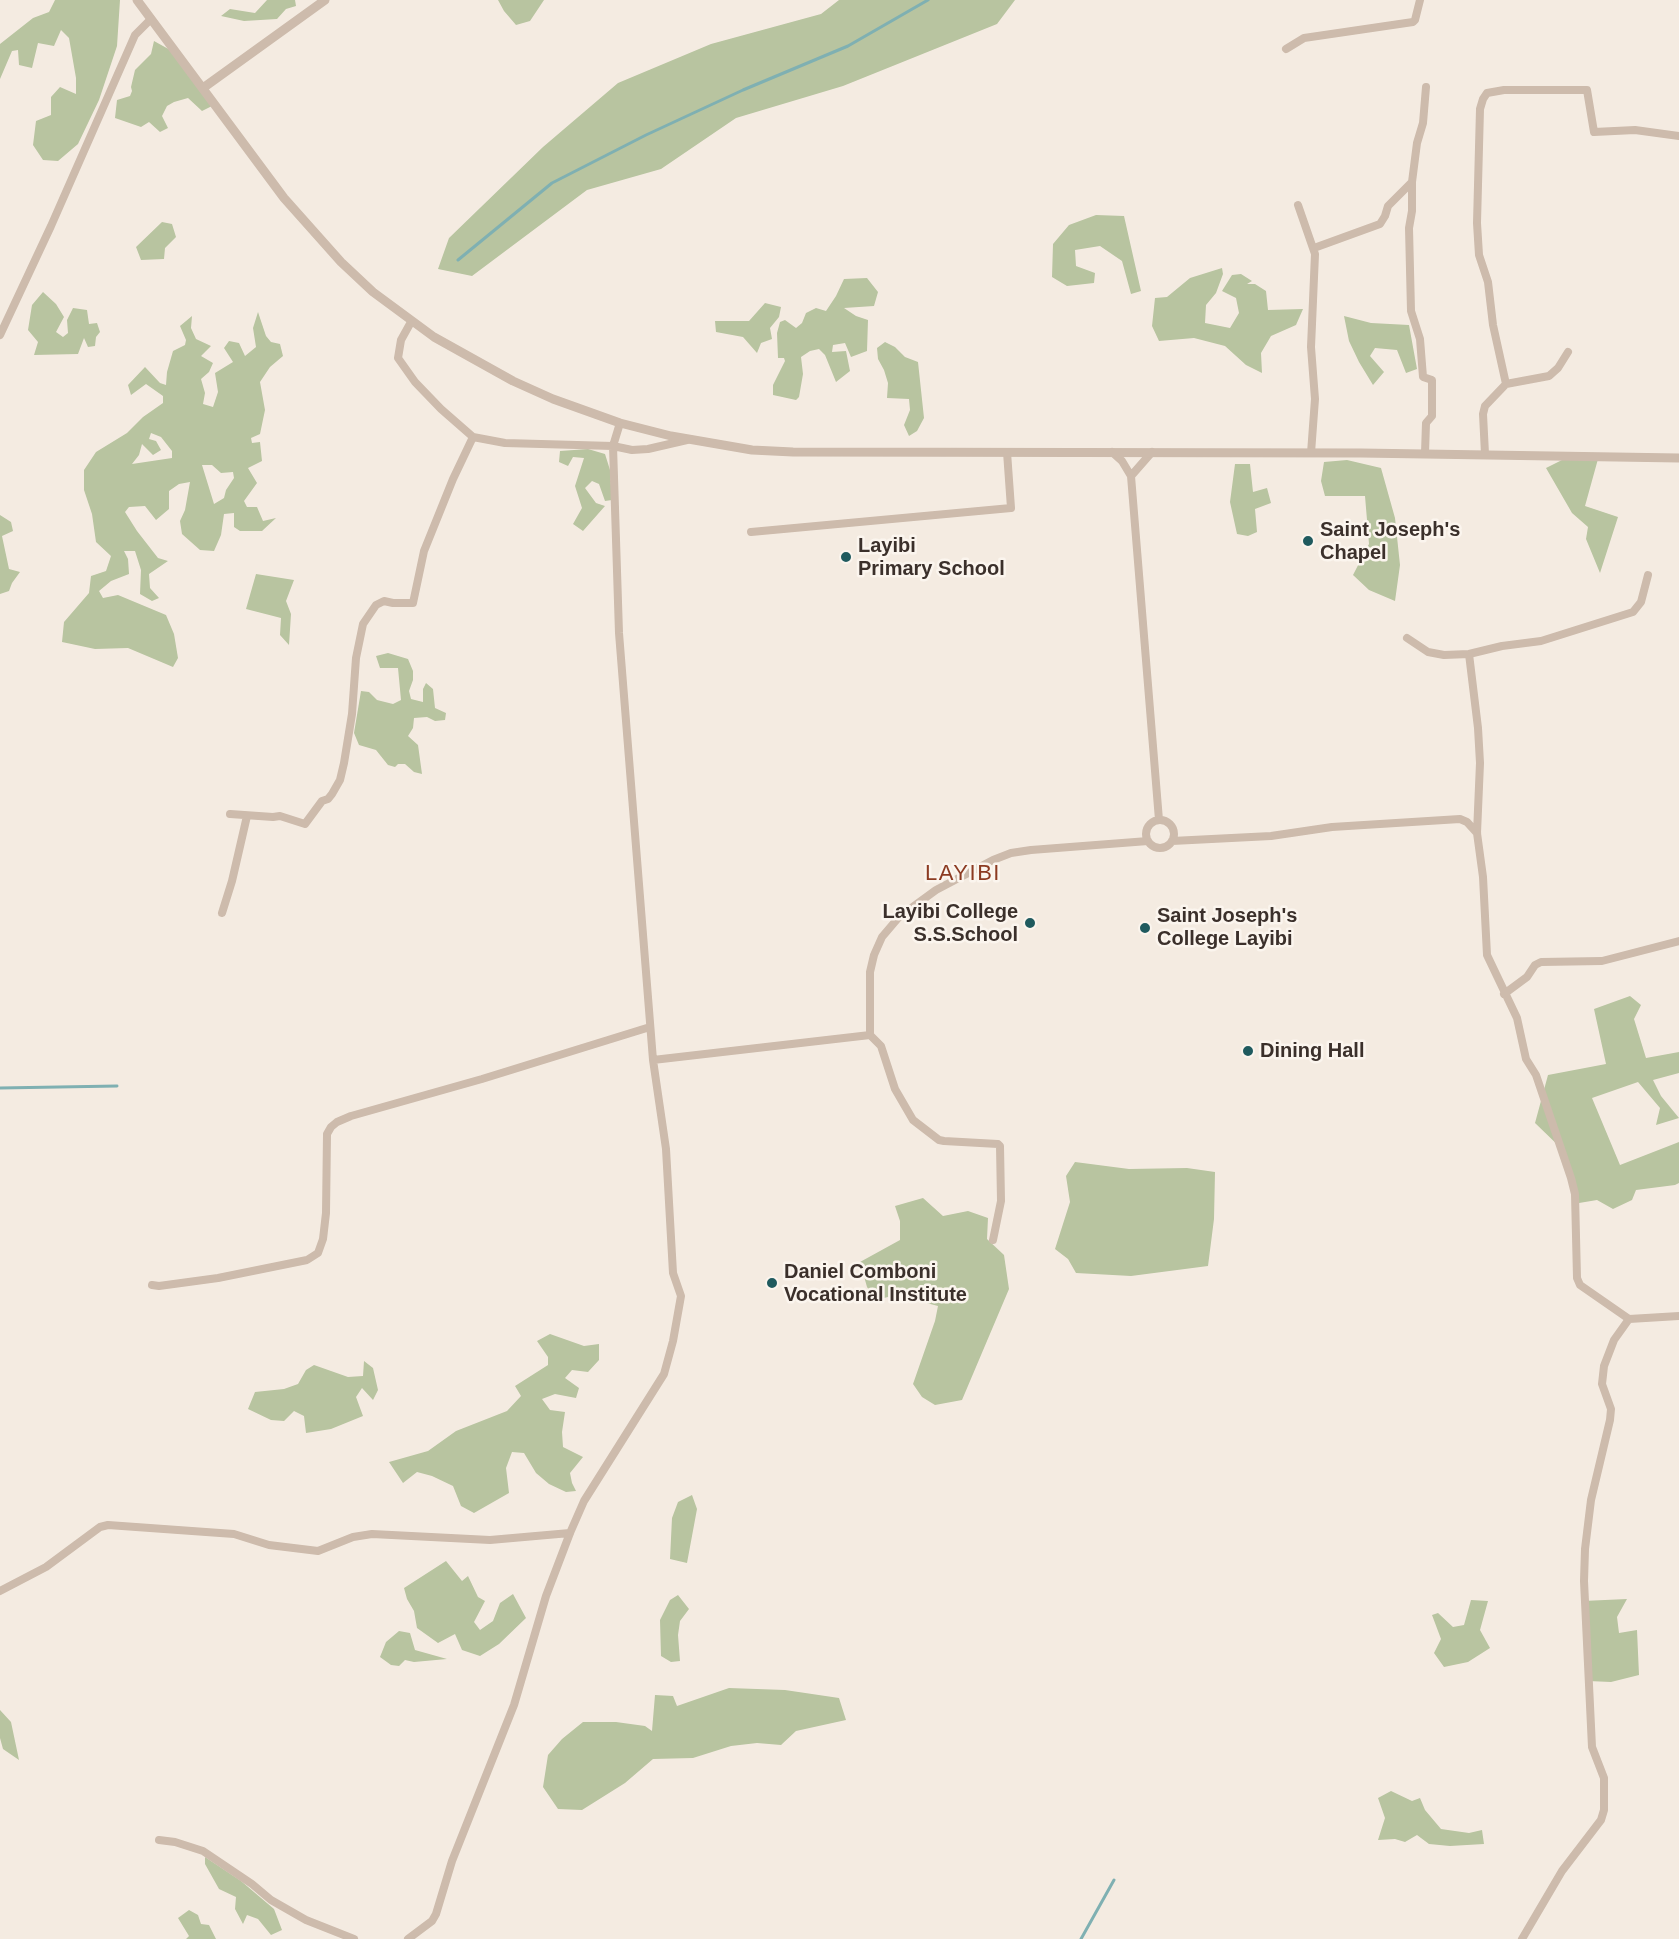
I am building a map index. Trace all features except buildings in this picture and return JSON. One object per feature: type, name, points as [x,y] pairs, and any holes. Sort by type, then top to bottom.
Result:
[{"type":"street","points":[[137,0],[295,211],[341,261],[374,292],[411,322],[434,337],[513,381],[553,399],[620,423],[688,439],[762,450],[1425,453],[1679,458]]},
{"type":"street","points":[[204,88],[325,0]]},
{"type":"street","points":[[1286,49],[1304,38],[1413,22],[1420,0]]},
{"type":"street","points":[[0,334],[56,215],[135,34],[151,19]]},
{"type":"street","points":[[1425,453],[1426,423],[1432,416],[1432,380],[1423,377],[1420,339],[1411,311],[1409,228],[1412,211],[1412,182],[1417,143],[1423,123],[1426,87]]},
{"type":"street","points":[[1506,384],[1493,325],[1488,282],[1479,255],[1477,223],[1480,109],[1487,93],[1504,90],[1587,90],[1594,132],[1635,130],[1679,136]]},
{"type":"street","points":[[1314,248],[1380,225],[1388,206],[1412,182]]},
{"type":"street","points":[[1298,205],[1314,248],[1311,347],[1315,399],[1311,453]]},
{"type":"street","points":[[411,322],[401,340],[398,358],[415,382],[473,437],[505,443],[613,446],[632,450],[688,439]]},
{"type":"street","points":[[1485,454],[1484,410],[1506,384],[1549,376],[1558,368],[1568,352]]},
{"type":"street","points":[[408,1939],[432,1921],[440,1903],[452,1862],[514,1705],[546,1596],[570,1533],[584,1501],[663,1376],[668,1363],[681,1296],[673,1273],[666,1149],[653,1060],[619,633],[613,446],[620,423]]},
{"type":"street","points":[[230,814],[273,818],[280,816],[306,824],[322,801],[330,797],[336,788],[344,763],[352,714],[356,658],[363,624],[376,605],[384,601],[412,603],[424,552],[453,479],[473,437]]},
{"type":"street","points":[[751,532],[1011,508],[1007,452]]},
{"type":"street","points":[[1112,452],[1122,461],[1131,476],[1159,820]]},
{"type":"street","points":[[1131,476],[1152,452]]},
{"type":"street","points":[[1407,638],[1428,652],[1444,655],[1469,654],[1502,646],[1541,641],[1633,612],[1641,602],[1648,575]]},
{"type":"street","points":[[1469,654],[1480,763],[1477,833],[1484,884],[1487,955],[1516,1018],[1526,1059],[1536,1075],[1575,1194],[1577,1278],[1580,1285],[1629,1318],[1679,1316]]},
{"type":"street","points":[[222,913],[247,816]]},
{"type":"street","points":[[1172,841],[1288,834],[1332,827],[1460,819],[1467,822],[1477,833]]},
{"type":"street","points":[[1159,820],[1170,824],[1174,835],[1166,847],[1156,848],[1148,841],[1146,832],[1150,824],[1159,820]]},
{"type":"street","points":[[993,1240],[1001,1201],[1000,1146],[998,1144],[944,1142],[914,1120],[905,1106],[895,1089],[881,1046],[870,1035],[870,972],[878,945],[893,923],[929,894],[974,868],[1011,853],[1148,841]]},
{"type":"street","points":[[1504,994],[1527,977],[1535,965],[1541,962],[1602,961],[1679,941]]},
{"type":"street","points":[[152,1285],[218,1278],[307,1260],[318,1253],[323,1239],[326,1213],[327,1134],[337,1122],[546,1060],[650,1026]]},
{"type":"street","points":[[653,1060],[870,1035]]},
{"type":"street","points":[[1522,1939],[1562,1871],[1601,1820],[1604,1810],[1604,1778],[1592,1747],[1584,1581],[1585,1549],[1591,1500],[1610,1420],[1611,1409],[1602,1384],[1602,1373],[1614,1340],[1629,1318]]},
{"type":"street","points":[[0,1591],[46,1567],[100,1527],[108,1525],[234,1534],[269,1545],[318,1551],[353,1537],[372,1534],[490,1540],[570,1533]]},
{"type":"street","points":[[159,1840],[176,1842],[203,1851],[281,1906],[306,1920],[354,1939]]},
{"type":"green space","points":[[55,0],[120,0],[117,46],[99,100],[78,144],[58,161],[43,160],[33,145],[36,121],[51,115],[51,97],[60,87],[76,94],[76,78],[69,38],[61,30],[54,46],[38,43],[32,68],[19,65],[18,50],[12,51],[0,79],[0,44],[33,18],[49,12]]},
{"type":"green space","points":[[267,0],[295,0],[296,6],[286,9],[277,19],[244,21],[221,16],[230,9],[255,13]]},
{"type":"green space","points":[[498,0],[544,0],[530,21],[516,25]]},
{"type":"green space","points":[[839,0],[1015,0],[997,24],[843,86],[736,118],[661,169],[587,190],[472,276],[438,269],[449,238],[543,147],[618,83],[711,44],[821,14]]},
{"type":"green space","points":[[154,41],[172,51],[214,105],[202,111],[188,98],[174,102],[167,106],[162,116],[168,128],[160,132],[149,122],[141,127],[115,118],[117,100],[130,96],[135,70],[151,54]]},
{"type":"green space","points":[[1096,215],[1124,216],[1141,291],[1131,294],[1122,261],[1100,246],[1075,250],[1076,266],[1095,273],[1094,283],[1067,286],[1052,277],[1053,244],[1069,225]]},
{"type":"green space","points":[[162,222],[172,224],[176,237],[165,248],[164,259],[141,260],[136,247]]},
{"type":"green space","points":[[1222,268],[1223,274],[1216,293],[1206,305],[1205,323],[1230,328],[1239,313],[1236,298],[1222,291],[1232,275],[1241,274],[1252,281],[1247,284],[1255,284],[1266,291],[1268,310],[1303,309],[1296,325],[1271,336],[1261,353],[1262,373],[1246,365],[1225,346],[1194,338],[1159,341],[1152,326],[1155,298],[1167,297],[1190,278]]},
{"type":"green space","points":[[867,278],[878,292],[874,306],[844,308],[868,320],[867,351],[851,357],[845,343],[833,345],[832,352],[846,351],[850,371],[836,382],[825,355],[819,349],[810,351],[801,357],[803,374],[799,397],[796,400],[773,395],[773,385],[785,361],[784,358],[778,358],[777,333],[780,322],[785,320],[796,328],[802,323],[806,313],[816,308],[826,311],[844,279]]},
{"type":"green space","points":[[43,292],[56,304],[64,317],[56,332],[63,337],[68,333],[67,320],[73,308],[87,310],[89,324],[97,323],[100,332],[96,337],[95,346],[88,347],[84,338],[78,354],[34,355],[38,342],[28,330],[32,305]]},
{"type":"green space","points":[[765,303],[781,307],[779,317],[770,328],[772,339],[761,343],[757,353],[743,337],[716,332],[715,321],[749,321]]},
{"type":"green space","points":[[258,312],[266,336],[271,342],[280,344],[283,356],[270,367],[260,382],[265,410],[260,434],[251,438],[252,443],[260,442],[262,461],[248,468],[257,483],[244,501],[247,507],[257,507],[263,521],[276,518],[262,531],[240,531],[234,527],[234,513],[224,514],[221,535],[214,551],[200,550],[182,534],[180,521],[185,510],[190,482],[179,484],[169,491],[169,509],[156,520],[145,506],[129,507],[125,512],[137,531],[158,558],[168,561],[149,574],[150,588],[159,598],[152,601],[140,594],[141,570],[135,551],[124,551],[128,559],[129,574],[111,581],[99,591],[103,598],[118,595],[166,615],[174,634],[178,658],[173,667],[128,648],[95,649],[62,642],[64,622],[89,593],[91,576],[106,571],[111,556],[96,542],[92,514],[84,490],[84,470],[96,452],[127,433],[143,417],[163,403],[163,396],[146,384],[131,395],[128,385],[145,367],[160,383],[166,385],[173,351],[185,345],[186,340],[180,326],[192,316],[191,328],[196,339],[211,346],[201,356],[213,363],[209,372],[201,379],[205,393],[203,404],[213,407],[218,392],[215,373],[233,362],[224,348],[229,341],[239,343],[245,356],[256,347],[253,328]],"holes":[[[151,433],[161,437],[172,451],[172,458],[132,464],[139,455],[142,444],[153,455],[161,450],[156,441],[149,439]],[[202,465],[212,465],[221,473],[233,472],[234,478],[224,498],[214,504]]]},
{"type":"green space","points":[[1344,316],[1371,323],[1409,325],[1417,369],[1406,373],[1397,350],[1375,348],[1370,356],[1384,372],[1373,385],[1349,341]]},
{"type":"green space","points":[[885,342],[895,347],[905,357],[918,362],[924,418],[917,431],[909,436],[904,425],[910,410],[909,399],[887,398],[888,383],[878,359],[877,348]]},
{"type":"green space","points":[[588,449],[605,454],[610,470],[612,500],[605,501],[599,484],[592,481],[585,488],[596,503],[605,506],[583,531],[573,524],[582,508],[575,486],[584,458],[573,457],[568,466],[559,462],[560,451]]},
{"type":"green space","points":[[1564,459],[1598,459],[1585,506],[1618,517],[1600,573],[1586,539],[1588,527],[1572,513],[1546,468]]},
{"type":"green space","points":[[1347,460],[1381,468],[1395,518],[1400,565],[1395,601],[1369,590],[1353,575],[1369,544],[1365,496],[1325,496],[1321,481],[1324,462]]},
{"type":"green space","points":[[1235,464],[1250,464],[1253,492],[1267,488],[1271,503],[1255,509],[1257,532],[1248,536],[1237,534],[1230,502]]},
{"type":"green space","points":[[0,515],[11,522],[13,531],[2,536],[9,569],[20,572],[9,591],[0,594]]},
{"type":"green space","points":[[256,574],[294,580],[286,601],[291,614],[289,645],[280,635],[281,618],[246,609]]},
{"type":"green space","points":[[388,653],[408,659],[413,671],[409,691],[411,699],[423,702],[423,689],[426,683],[433,689],[435,708],[446,713],[445,720],[435,721],[427,717],[414,718],[413,728],[408,736],[418,745],[422,774],[414,772],[405,764],[398,764],[395,767],[388,765],[376,750],[359,745],[354,733],[361,691],[369,692],[377,700],[393,704],[401,700],[398,668],[380,668],[376,656]]},
{"type":"green space","points":[[1630,996],[1641,1005],[1634,1019],[1646,1058],[1679,1052],[1679,1073],[1653,1080],[1661,1096],[1679,1118],[1656,1125],[1660,1108],[1638,1082],[1592,1098],[1620,1165],[1679,1142],[1679,1183],[1636,1190],[1632,1200],[1613,1209],[1597,1200],[1579,1203],[1565,1152],[1535,1123],[1548,1075],[1606,1064],[1594,1009]]},
{"type":"green space","points":[[1075,1162],[1129,1169],[1187,1168],[1215,1172],[1214,1219],[1208,1266],[1131,1276],[1076,1273],[1068,1259],[1055,1249],[1070,1202],[1066,1176]]},
{"type":"green space","points":[[923,1198],[943,1216],[968,1211],[988,1218],[987,1239],[1004,1255],[1009,1289],[962,1400],[935,1405],[922,1397],[913,1384],[938,1306],[896,1295],[876,1300],[867,1287],[860,1262],[900,1240],[900,1221],[895,1206]]},
{"type":"green space","points":[[550,1334],[584,1346],[599,1344],[599,1360],[588,1372],[572,1370],[565,1378],[579,1388],[576,1398],[555,1394],[542,1399],[550,1410],[565,1412],[562,1432],[563,1447],[583,1457],[570,1473],[576,1491],[566,1492],[549,1484],[536,1473],[524,1453],[512,1452],[506,1468],[509,1493],[474,1513],[461,1506],[453,1486],[432,1476],[417,1472],[403,1483],[389,1462],[428,1451],[456,1431],[507,1411],[521,1396],[515,1386],[548,1365],[548,1357],[537,1341]]},
{"type":"green space","points":[[364,1361],[373,1368],[378,1390],[373,1400],[362,1388],[356,1397],[363,1416],[331,1429],[306,1433],[304,1416],[294,1411],[284,1421],[271,1420],[248,1409],[255,1392],[284,1389],[298,1384],[306,1370],[314,1365],[348,1377],[363,1376]]},
{"type":"green space","points":[[692,1495],[697,1509],[687,1563],[670,1559],[672,1518],[678,1502]]},
{"type":"green space","points":[[446,1561],[462,1581],[468,1576],[478,1597],[485,1601],[474,1622],[480,1630],[493,1621],[500,1603],[513,1594],[526,1618],[499,1644],[480,1656],[462,1650],[455,1634],[438,1643],[417,1628],[414,1611],[404,1588]]},
{"type":"green space","points":[[678,1595],[689,1609],[680,1621],[678,1635],[680,1661],[671,1662],[661,1656],[660,1620],[670,1600]]},
{"type":"green space","points":[[1627,1599],[1617,1617],[1619,1633],[1637,1630],[1639,1675],[1611,1682],[1588,1681],[1583,1601]]},
{"type":"green space","points":[[1471,1600],[1488,1601],[1480,1630],[1490,1648],[1468,1662],[1444,1667],[1434,1653],[1441,1639],[1432,1615],[1438,1613],[1453,1627],[1464,1625]]},
{"type":"green space","points":[[399,1631],[410,1633],[415,1650],[447,1659],[414,1662],[405,1660],[399,1666],[391,1665],[380,1657],[386,1642]]},
{"type":"green space","points":[[729,1688],[785,1690],[839,1698],[846,1720],[796,1731],[781,1745],[757,1743],[731,1746],[693,1758],[653,1759],[625,1783],[582,1810],[558,1809],[543,1787],[548,1755],[562,1739],[583,1722],[616,1722],[645,1726],[652,1731],[655,1695],[673,1696],[677,1706]]},
{"type":"green space","points":[[0,1710],[11,1722],[19,1760],[3,1749],[0,1738]]},
{"type":"green space","points":[[1391,1791],[1412,1801],[1420,1798],[1425,1810],[1441,1829],[1469,1833],[1482,1830],[1484,1844],[1450,1846],[1429,1844],[1417,1835],[1405,1842],[1395,1839],[1378,1840],[1385,1818],[1378,1798]]},
{"type":"green space","points":[[205,1857],[241,1881],[274,1909],[282,1930],[271,1935],[258,1919],[247,1915],[243,1924],[235,1909],[236,1897],[219,1889],[205,1864]]},
{"type":"green space","points":[[189,1910],[198,1915],[201,1924],[209,1925],[216,1939],[186,1939],[189,1936],[178,1918]]},
{"type":"waterway","points":[[458,260],[552,183],[646,135],[743,90],[848,46],[928,0]]},
{"type":"waterway","points":[[0,1088],[117,1086]]},
{"type":"waterway","points":[[1081,1939],[1114,1880]]},
{"type":"place","name":"Saint Joseph's Chapel","points":[[1308,541]]},
{"type":"place","name":"Layibi Primary School","points":[[846,557]]},
{"type":"place","name":"Layibi College S.S.School","points":[[1030,923]]},
{"type":"place","name":"Saint Joseph's College Layibi","points":[[1145,928]]},
{"type":"place","name":"Dining Hall","points":[[1248,1051]]},
{"type":"place","name":"Daniel Comboni Vocational Institute","points":[[772,1283]]},
{"type":"district","name":"LAYIBI","points":[[963,874]]}]
